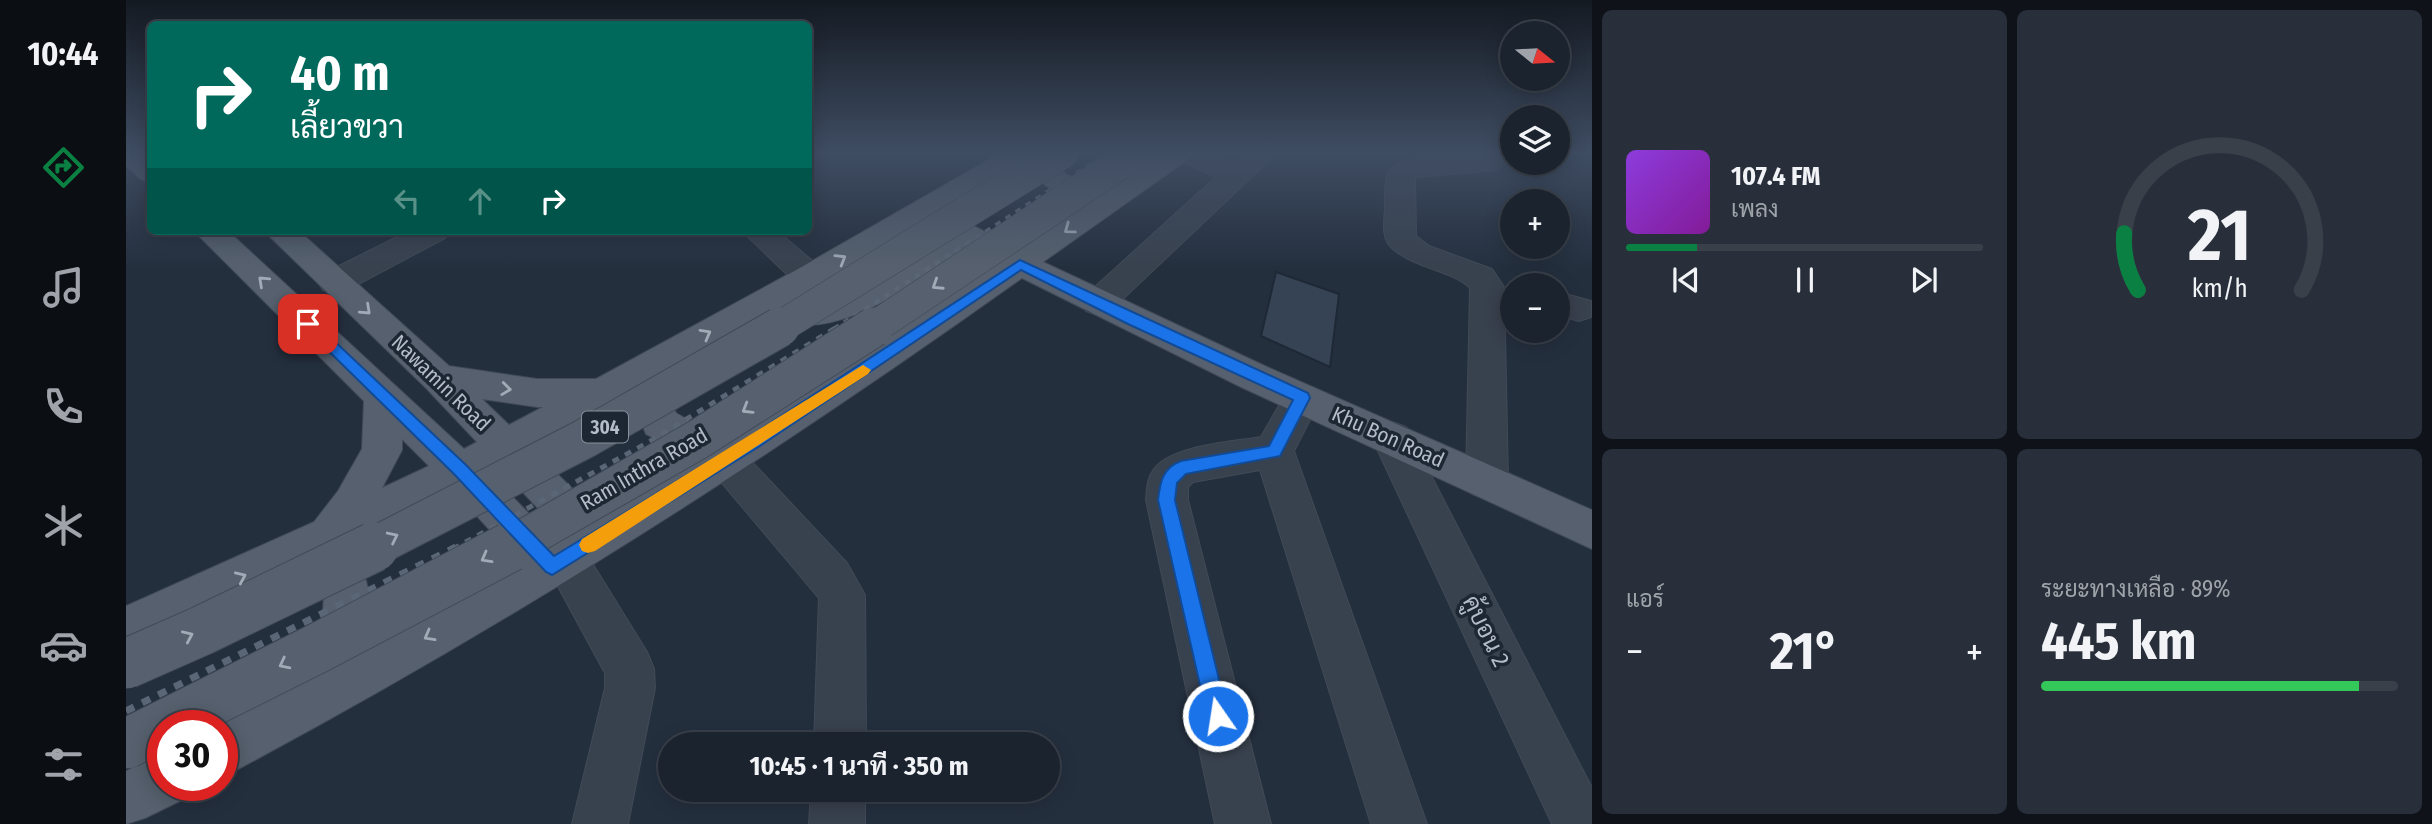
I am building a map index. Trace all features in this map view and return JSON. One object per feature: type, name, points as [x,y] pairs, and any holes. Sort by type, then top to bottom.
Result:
[{"type":"main road","name":"304","points":[[126,629],[309,546],[506,446],[810,278],[957,190]]},
{"type":"main road","name":"304","points":[[126,664],[203,630],[410,529],[584,439],[737,353],[1001,190]]},
{"type":"main road","points":[[1078,190],[1090,195],[1118,194]]},
{"type":"main road","name":"Ram Inthra Road","points":[[126,744],[435,586],[631,479],[775,392],[1079,190]]},
{"type":"main road","name":"Ram Inthra Road","points":[[238,742],[571,555],[740,450],[1020,264],[1123,190]]},
{"type":"main road","name":"Khu Bon Road","points":[[922,211],[1098,303],[1592,530]]},
{"type":"main road","points":[[214,235],[460,470],[571,555]]},
{"type":"main road","name":"Nawamin Road","points":[[283,235],[439,378],[506,446],[571,555]]},
{"type":"main road","points":[[738,316],[811,314],[833,310],[855,303],[956,243],[979,242]]},
{"type":"main road","points":[[671,354],[661,372],[652,402],[660,423],[683,435],[719,442],[740,450]]},
{"type":"main road","points":[[439,378],[537,393],[604,393]]},
{"type":"main road","points":[[281,720],[331,656],[346,618],[346,591],[335,572],[309,546],[353,505],[382,450],[383,396]]},
{"type":"main road","points":[[126,799],[147,788]]},
{"type":"street","points":[[1098,303],[1218,190]]},
{"type":"street","points":[[1400,190],[1401,240],[1418,253],[1480,277],[1499,290],[1487,482]]},
{"type":"street","points":[[335,282],[426,235]]},
{"type":"street","points":[[762,235],[810,278]]},
{"type":"street","points":[[1302,398],[1274,452],[1399,824]]},
{"type":"street","name":"คู้บอน 2","points":[[1392,438],[1581,824]]},
{"type":"street","points":[[740,450],[842,594],[844,613],[840,732]]},
{"type":"street","points":[[1243,824],[1167,500],[1168,481],[1181,468],[1274,452]]},
{"type":"street","points":[[571,555],[629,669],[630,688],[600,824]]},
{"type":"street","points":[[837,824],[838,802]]},
{"type":"building","points":[[1276,272],[1339,294],[1330,367],[1261,336]]},
{"type":"railway","points":[[834,329],[1050,190]]},
{"type":"railway","points":[[453,549],[649,442],[837,327]]},
{"type":"railway","points":[[126,711],[456,547]]},
{"type":"slow traffic","points":[[588,545],[863,370]]},
{"type":"route","points":[[308,324],[460,470],[552,567],[754,441],[1020,264],[1302,398],[1274,452],[1181,468],[1168,481],[1167,500],[1218,716]]}]
